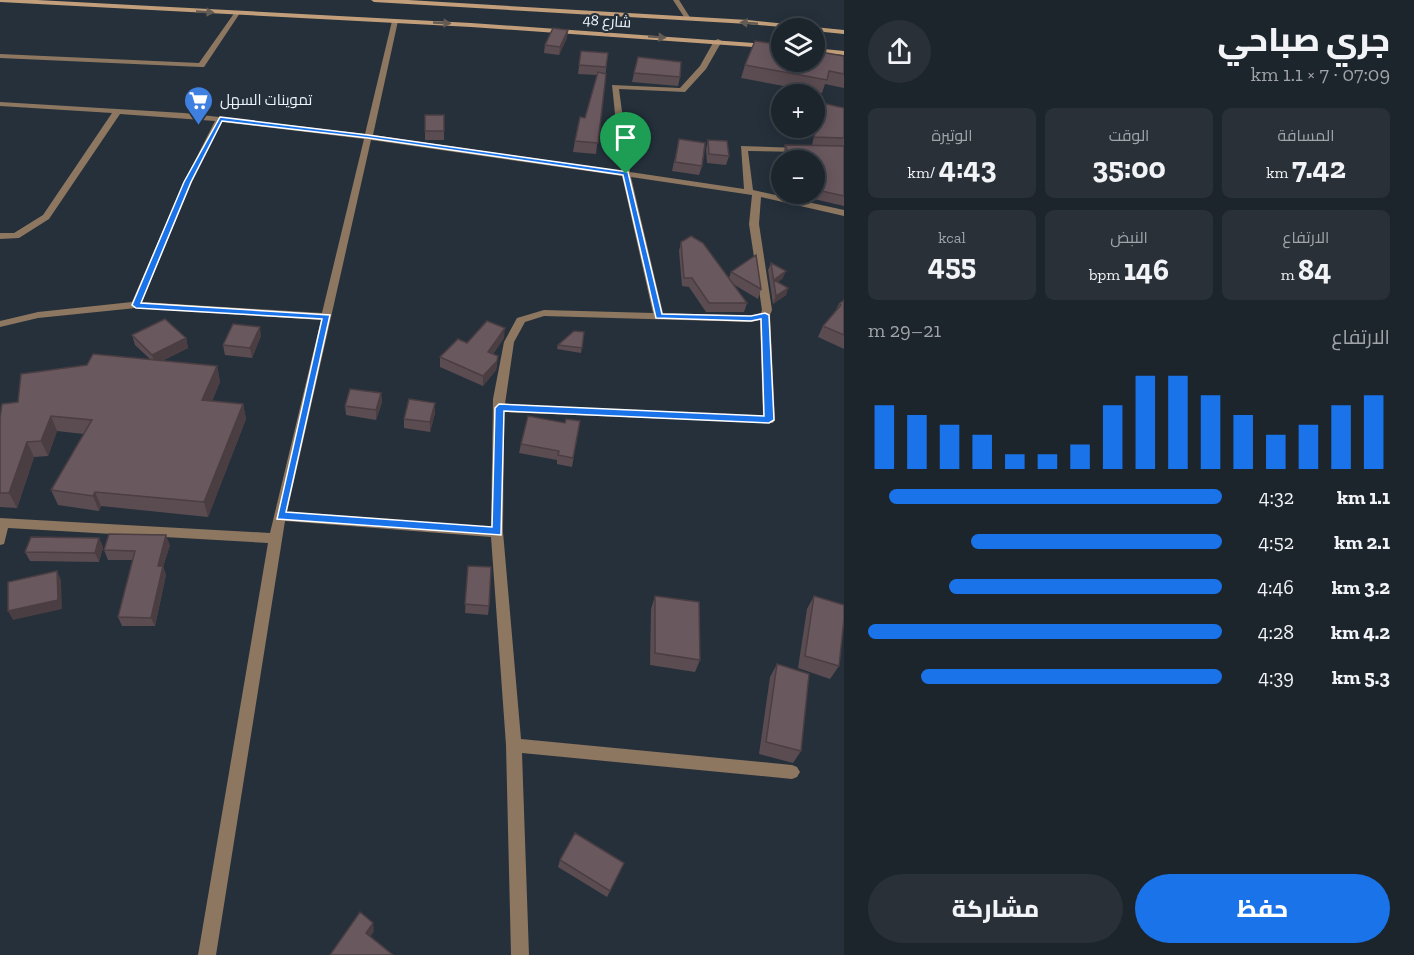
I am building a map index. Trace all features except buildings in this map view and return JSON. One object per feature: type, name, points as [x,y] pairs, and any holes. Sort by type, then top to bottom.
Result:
[{"type":"main road","name":"شارع 48","points":[[0,0],[420,22],[771,46]]},
{"type":"main road","name":"شارع 48","points":[[374,0],[771,25]]},
{"type":"main road","points":[[420,22],[425,3]]},
{"type":"main road","points":[[825,30],[844,32]]},
{"type":"main road","points":[[825,51],[844,54]]},
{"type":"street","points":[[676,0],[688,19]]},
{"type":"street","points":[[0,56],[201,65],[237,13]]},
{"type":"street","points":[[207,955],[275,538],[395,21]]},
{"type":"street","points":[[659,316],[626,174],[615,87],[682,90],[703,67],[718,41]]},
{"type":"street","points":[[0,104],[220,119],[368,136],[753,192],[844,213]]},
{"type":"street","points":[[0,236],[16,236],[46,217],[117,112]]},
{"type":"street","points":[[136,305],[188,182],[220,119]]},
{"type":"street","points":[[499,408],[769,420],[765,315],[767,310],[754,224],[753,192],[744,148],[811,150]]},
{"type":"street","points":[[0,324],[38,315],[136,305],[327,316]]},
{"type":"street","points":[[520,955],[514,745],[497,532],[499,408],[509,342],[521,320],[544,314],[751,319],[765,315]]},
{"type":"street","points":[[281,516],[497,532]]},
{"type":"street","points":[[0,540],[2,523],[275,538]]},
{"type":"street","points":[[514,745],[792,772]]},
{"type":"place","name":"تموينات السهل","points":[[199,126]]},
{"type":"route","points":[[220,119],[368,136],[626,174],[659,316],[751,319],[765,315],[769,420],[499,408],[497,532],[281,516],[327,316],[136,305],[188,182],[220,119]]}]
